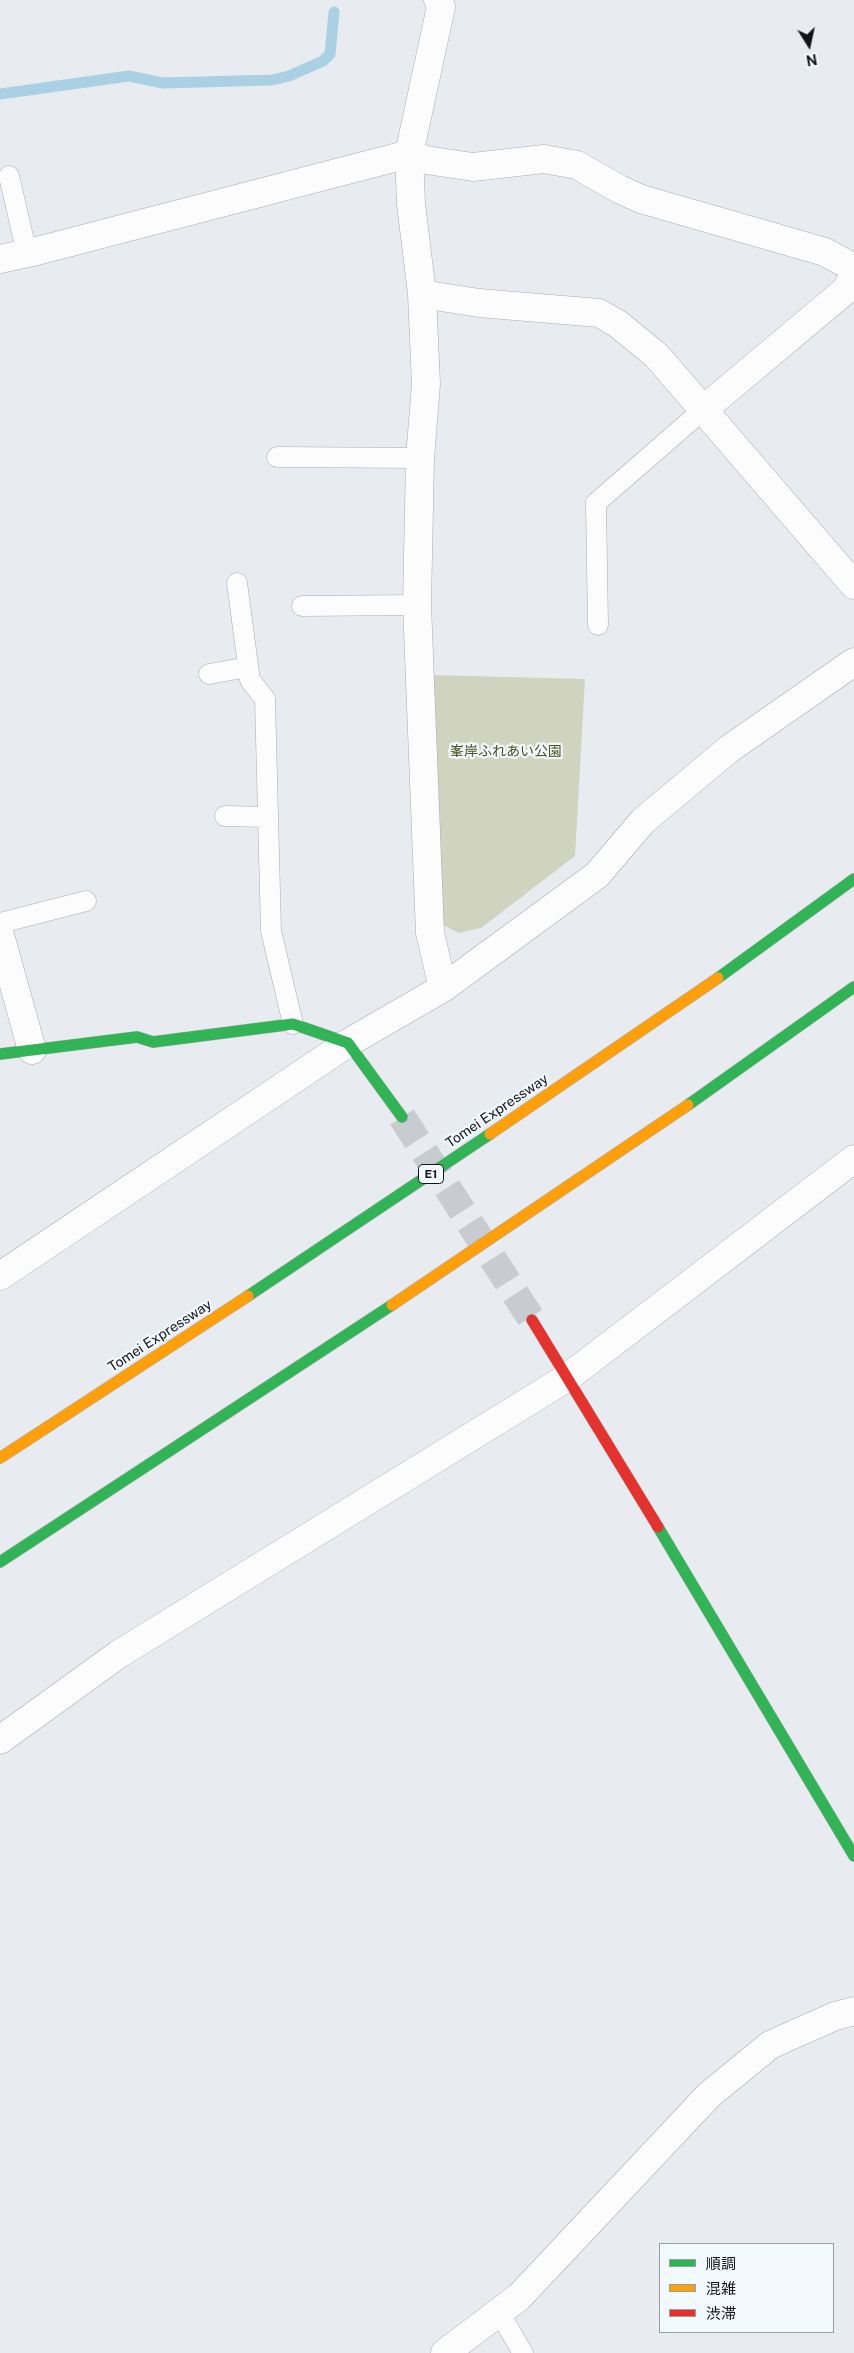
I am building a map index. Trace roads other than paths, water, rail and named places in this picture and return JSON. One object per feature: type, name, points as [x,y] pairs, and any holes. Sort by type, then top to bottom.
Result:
[{"type":"main road","name":"Tomei Expressway","points":[[0,1458],[307,1258],[679,1006],[854,879]]},
{"type":"main road","points":[[0,1562],[448,1268],[721,1083],[854,987]]},
{"type":"main road","points":[[0,1054],[137,1037],[153,1042],[293,1024],[348,1044],[402,1117]]},
{"type":"main road","points":[[532,1320],[568,1377],[854,1856]]},
{"type":"street","points":[[438,0],[441,8],[409,154],[411,204],[422,294],[426,384],[420,458],[417,604],[430,933],[444,988]]},
{"type":"street","points":[[0,259],[27,254],[409,154],[426,160],[473,167],[544,159],[577,165],[641,199],[825,252],[854,268]]},
{"type":"street","points":[[704,409],[846,290],[854,274]]},
{"type":"street","points":[[422,294],[479,303],[599,313],[618,324],[657,356],[854,585]]},
{"type":"street","points":[[0,1276],[348,1044],[444,988],[597,875],[643,821],[729,749],[854,662]]},
{"type":"street","points":[[0,935],[32,1050]]},
{"type":"street","points":[[0,1740],[119,1654],[568,1377],[854,1159]]},
{"type":"street","points":[[445,2353],[519,2296],[709,2095],[770,2045],[835,2016],[854,2011]]},
{"type":"lane","points":[[10,176],[27,254]]},
{"type":"lane","points":[[598,626],[596,503],[704,409]]},
{"type":"lane","points":[[278,457],[420,458]]},
{"type":"lane","points":[[236,583],[250,680],[265,699],[271,931],[293,1024]]},
{"type":"lane","points":[[302,606],[417,604]]},
{"type":"lane","points":[[209,674],[248,667]]},
{"type":"lane","points":[[226,816],[267,817]]},
{"type":"lane","points":[[0,923],[86,901]]},
{"type":"lane","points":[[499,2312],[523,2353]]},
{"type":"waterway","points":[[0,94],[129,76],[163,83],[272,80],[289,76],[323,61],[330,54],[334,12]]},
{"type":"tunnel","points":[[402,1117],[532,1320]]},
{"type":"park label","name":"峯岸ふれあい公園","points":[[506,752]]}]
